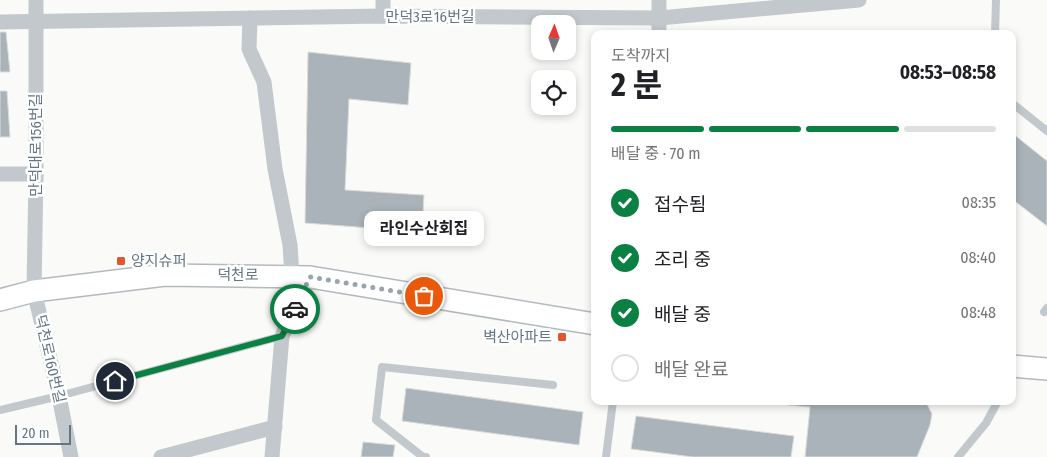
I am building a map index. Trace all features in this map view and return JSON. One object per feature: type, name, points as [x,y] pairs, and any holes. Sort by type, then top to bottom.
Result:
[{"type":"main road","name":"덕천로","points":[[0,300],[34,291],[165,275],[301,277],[591,323]]},
{"type":"main road","points":[[1016,368],[1047,370]]},
{"type":"street","name":"만덕대로156번길","points":[[34,291],[36,0]]},
{"type":"street","points":[[383,0],[383,16]]},
{"type":"street","points":[[659,0],[659,30]]},
{"type":"street","name":"만덕3로16번길","points":[[0,22],[383,16],[659,18],[859,0]]},
{"type":"street","points":[[250,18],[249,49],[264,82],[275,169],[290,245],[301,277],[282,336],[272,457]]},
{"type":"street","points":[[0,174],[36,174]]},
{"type":"street","name":"덕천로160번길","points":[[34,291],[59,396],[71,457]]},
{"type":"street","points":[[161,457],[275,427]]},
{"type":"lane","points":[[995,30],[996,0]]},
{"type":"lane","points":[[1016,106],[1047,131]]},
{"type":"lane","points":[[0,410],[282,336]]},
{"type":"lane","points":[[424,457],[376,420],[382,367],[553,385]]},
{"type":"lane","points":[[606,457],[612,405]]},
{"type":"lane","points":[[958,457],[986,423],[996,405]]},
{"type":"building","points":[[0,32],[6,32],[10,72],[0,72]]},
{"type":"building","points":[[308,52],[411,63],[408,105],[349,99],[345,190],[424,195],[422,232],[305,223]]},
{"type":"building","points":[[0,91],[7,91],[10,137],[0,137]]},
{"type":"building","points":[[1016,136],[1047,161],[1047,226],[1016,202]]},
{"type":"building","points":[[406,388],[583,412],[579,445],[402,421]]},
{"type":"building","points":[[787,405],[928,405],[932,414],[930,425],[917,457],[805,457],[810,407]]},
{"type":"building","points":[[636,416],[794,436],[791,457],[693,457],[631,449]]},
{"type":"building","points":[[363,442],[395,445],[393,457],[361,457]]},
{"type":"way so far","points":[[295,309],[310,277],[424,296]]},
{"type":"place","name":"양지슈퍼","points":[[121,261]]},
{"type":"place","name":"라인수산회집","points":[[424,296]]},
{"type":"place","name":"벽산아파트","points":[[562,337]]},
{"type":"route","points":[[115,381],[282,336],[295,309]]}]
